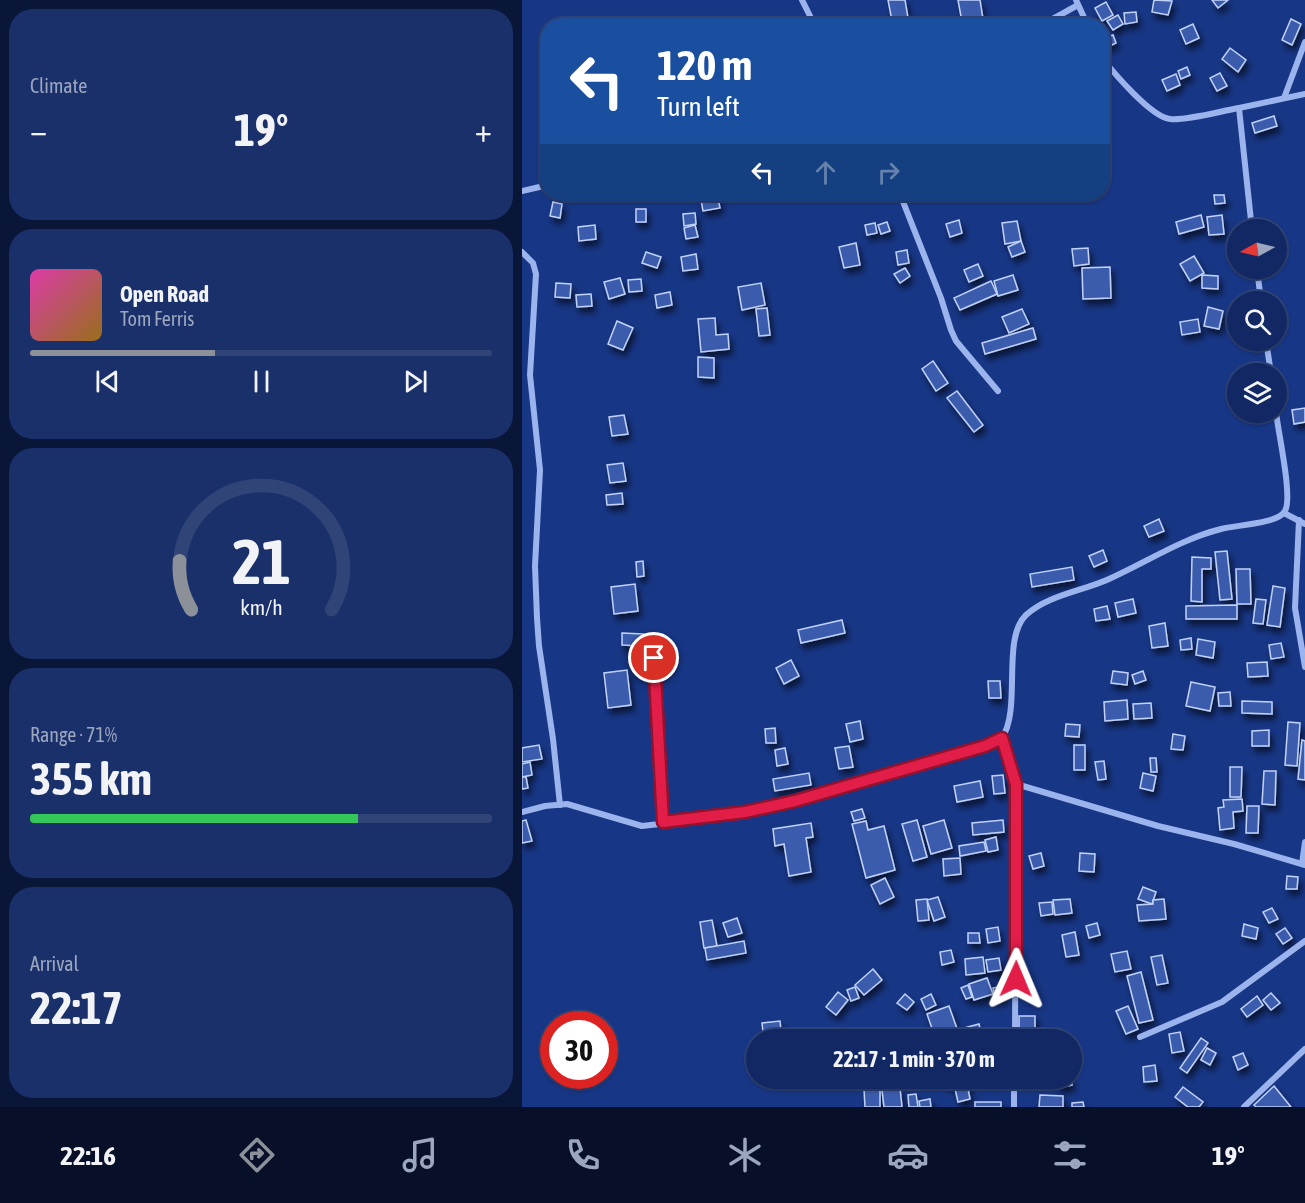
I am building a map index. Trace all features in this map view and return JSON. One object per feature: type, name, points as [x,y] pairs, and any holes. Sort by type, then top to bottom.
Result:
[{"type":"street","points":[[802,0],[811,18]]},
{"type":"street","points":[[1053,18],[1077,3],[1084,18]]},
{"type":"street","points":[[1284,98],[1305,42]]},
{"type":"street","points":[[1110,67],[1127,87],[1162,118],[1175,120],[1305,94]]},
{"type":"street","points":[[1239,108],[1251,219]]},
{"type":"street","points":[[522,191],[540,187]]},
{"type":"street","points":[[903,201],[956,341],[998,391]]},
{"type":"street","points":[[522,252],[533,263],[536,274],[530,375],[540,470],[535,566],[537,618],[560,805]]},
{"type":"street","points":[[522,812],[545,806],[567,804],[642,826],[745,812],[795,801],[985,746],[1002,738],[1009,720],[1016,638],[1020,624],[1026,616],[1040,605],[1108,580],[1189,539],[1222,528],[1275,519],[1284,513],[1288,503],[1278,423]]},
{"type":"street","points":[[1284,513],[1302,522],[1295,608],[1305,668]]},
{"type":"street","points":[[654,658],[663,822]]},
{"type":"street","points":[[1002,738],[1016,784],[1015,1029]]},
{"type":"street","points":[[1016,784],[1303,865],[1305,842]]},
{"type":"street","points":[[1140,1037],[1222,1002],[1305,941]]},
{"type":"street","points":[[1244,1107],[1305,1049]]},
{"type":"street","points":[[1014,1089],[1014,1107]]},
{"type":"building","points":[[888,0],[905,0],[908,18],[891,18]]},
{"type":"building","points":[[958,0],[980,0],[983,18],[961,18]]},
{"type":"building","points":[[1154,0],[1172,1],[1168,15],[1152,12]]},
{"type":"building","points":[[1212,0],[1228,0],[1218,8]]},
{"type":"building","points":[[1106,2],[1113,15],[1100,18],[1095,8]]},
{"type":"building","points":[[1136,12],[1137,22],[1125,24],[1124,13]]},
{"type":"building","points":[[1118,15],[1123,24],[1113,30],[1110,19]]},
{"type":"building","points":[[1291,19],[1301,24],[1292,45],[1282,40]]},
{"type":"building","points":[[1193,24],[1199,38],[1186,44],[1180,30]]},
{"type":"building","points":[[1113,35],[1116,43],[1110,46],[1110,36]]},
{"type":"building","points":[[1230,48],[1246,60],[1238,72],[1222,59]]},
{"type":"building","points":[[1187,67],[1190,75],[1181,79],[1178,71]]},
{"type":"building","points":[[1220,73],[1227,86],[1217,91],[1210,78]]},
{"type":"building","points":[[1176,74],[1180,85],[1167,91],[1162,80]]},
{"type":"building","points":[[1274,116],[1277,126],[1255,133],[1252,123]]},
{"type":"building","points":[[1214,195],[1224,195],[1225,203],[1215,204]]},
{"type":"building","points":[[701,201],[718,201],[720,208],[703,211]]},
{"type":"building","points":[[553,202],[562,204],[560,218],[550,216]]},
{"type":"building","points":[[636,209],[646,209],[646,222],[636,222]]},
{"type":"building","points":[[695,213],[696,224],[684,226],[683,214]]},
{"type":"building","points":[[1201,215],[1204,227],[1179,234],[1176,222]]},
{"type":"building","points":[[1222,215],[1224,234],[1209,235],[1207,217]]},
{"type":"building","points":[[959,220],[962,233],[950,237],[946,224]]},
{"type":"building","points":[[1017,221],[1021,241],[1005,244],[1002,223]]},
{"type":"building","points":[[887,222],[890,231],[881,234],[878,225]]},
{"type":"building","points":[[875,223],[877,233],[867,235],[865,225]]},
{"type":"building","points":[[595,225],[596,239],[579,241],[578,227]]},
{"type":"building","points":[[695,225],[698,237],[686,239],[684,228]]},
{"type":"building","points":[[1021,241],[1025,252],[1012,257],[1008,247]]},
{"type":"building","points":[[856,243],[860,265],[844,268],[839,247]]},
{"type":"building","points":[[1088,248],[1089,264],[1074,266],[1072,249]]},
{"type":"building","points":[[907,250],[909,263],[898,265],[896,252]]},
{"type":"building","points":[[646,252],[661,257],[657,268],[642,263]]},
{"type":"building","points":[[696,254],[698,269],[683,271],[681,257]]},
{"type":"building","points":[[1194,256],[1204,273],[1190,281],[1180,264]]},
{"type":"building","points":[[978,264],[983,276],[969,282],[964,270]]},
{"type":"building","points":[[1110,267],[1111,298],[1083,299],[1082,268]]},
{"type":"building","points":[[905,268],[910,276],[900,283],[894,274]]},
{"type":"building","points":[[1013,275],[1018,290],[998,296],[994,281]]},
{"type":"building","points":[[1202,275],[1218,276],[1218,289],[1202,288]]},
{"type":"building","points":[[620,278],[625,294],[609,299],[604,282]]},
{"type":"building","points":[[641,279],[642,291],[629,292],[628,280]]},
{"type":"building","points":[[991,281],[997,294],[960,310],[954,298]]},
{"type":"building","points":[[556,283],[571,284],[570,298],[555,297]]},
{"type":"building","points":[[761,283],[765,305],[742,310],[738,287]]},
{"type":"building","points":[[670,292],[672,305],[657,308],[655,295]]},
{"type":"building","points":[[591,294],[592,306],[577,307],[576,295]]},
{"type":"building","points":[[1208,307],[1223,311],[1219,329],[1204,326]]},
{"type":"building","points":[[767,308],[770,335],[759,336],[756,309]]},
{"type":"building","points":[[1022,309],[1029,324],[1009,333],[1002,317]]},
{"type":"building","points":[[715,318],[716,335],[728,334],[729,349],[701,352],[698,319]]},
{"type":"building","points":[[1198,319],[1200,332],[1182,335],[1180,322]]},
{"type":"building","points":[[617,321],[633,328],[623,350],[608,344]]},
{"type":"building","points":[[1033,328],[1036,339],[985,354],[982,343]]},
{"type":"building","points":[[698,357],[714,358],[714,378],[698,377]]},
{"type":"building","points":[[933,361],[948,383],[936,391],[922,369]]},
{"type":"building","points":[[957,391],[983,425],[974,432],[947,398]]},
{"type":"building","points":[[1305,408],[1305,422],[1294,424],[1292,410]]},
{"type":"building","points":[[624,415],[628,434],[612,436],[609,417]]},
{"type":"building","points":[[623,463],[626,481],[610,483],[607,465]]},
{"type":"building","points":[[622,493],[623,504],[607,505],[606,495]]},
{"type":"building","points":[[1159,519],[1164,531],[1149,537],[1144,526]]},
{"type":"building","points":[[1103,550],[1107,561],[1094,567],[1089,556]]},
{"type":"building","points":[[1227,551],[1232,599],[1220,600],[1215,552]]},
{"type":"building","points":[[1192,557],[1211,558],[1211,569],[1202,569],[1202,602],[1191,601]]},
{"type":"building","points":[[643,561],[644,576],[637,577],[636,562]]},
{"type":"building","points":[[1072,567],[1074,580],[1032,587],[1030,574]]},
{"type":"building","points":[[1236,569],[1250,569],[1251,604],[1237,604]]},
{"type":"building","points":[[635,584],[638,611],[614,614],[611,587]]},
{"type":"building","points":[[1273,586],[1285,588],[1280,627],[1267,625]]},
{"type":"building","points":[[1133,599],[1136,613],[1118,617],[1115,603]]},
{"type":"building","points":[[1256,599],[1266,600],[1263,624],[1253,623]]},
{"type":"building","points":[[1237,605],[1237,619],[1186,619],[1186,606]]},
{"type":"building","points":[[1107,606],[1110,619],[1096,621],[1094,609]]},
{"type":"building","points":[[842,620],[845,633],[801,643],[798,630]]},
{"type":"building","points":[[1165,623],[1168,646],[1152,648],[1149,626]]},
{"type":"building","points":[[622,633],[643,634],[642,646],[622,645]]},
{"type":"building","points":[[1191,638],[1192,649],[1181,650],[1180,640]]},
{"type":"building","points":[[1198,639],[1215,642],[1213,658],[1196,655]]},
{"type":"building","points":[[1281,643],[1284,657],[1271,659],[1269,645]]},
{"type":"building","points":[[791,660],[799,676],[784,684],[776,668]]},
{"type":"building","points":[[1267,662],[1268,676],[1248,677],[1247,663]]},
{"type":"building","points":[[627,670],[631,705],[608,708],[604,673]]},
{"type":"building","points":[[1113,671],[1128,673],[1127,685],[1111,683]]},
{"type":"building","points":[[1143,671],[1146,680],[1135,684],[1132,675]]},
{"type":"building","points":[[988,681],[1000,681],[1001,698],[989,698]]},
{"type":"building","points":[[1191,682],[1215,687],[1210,711],[1186,706]]},
{"type":"building","points":[[1230,692],[1231,706],[1219,706],[1218,693]]},
{"type":"building","points":[[1127,700],[1128,719],[1105,721],[1104,702]]},
{"type":"building","points":[[1242,701],[1272,702],[1272,714],[1242,713]]},
{"type":"building","points":[[1151,703],[1152,718],[1134,719],[1133,704]]},
{"type":"building","points":[[860,721],[863,739],[850,742],[846,724]]},
{"type":"building","points":[[1288,722],[1300,723],[1297,766],[1285,765]]},
{"type":"building","points":[[1066,724],[1080,725],[1079,737],[1065,736]]},
{"type":"building","points":[[775,728],[776,743],[766,743],[765,729]]},
{"type":"building","points":[[1269,730],[1269,746],[1252,746],[1252,731]]},
{"type":"building","points":[[1173,734],[1185,736],[1183,750],[1171,749]]},
{"type":"building","points":[[1302,740],[1305,741],[1305,780],[1298,779]]},
{"type":"building","points":[[539,745],[542,759],[522,762],[522,748]]},
{"type":"building","points":[[1074,745],[1085,745],[1085,770],[1074,770]]},
{"type":"building","points":[[849,746],[853,767],[839,769],[835,748]]},
{"type":"building","points":[[785,748],[788,764],[777,766],[775,750]]},
{"type":"building","points":[[1150,758],[1156,758],[1157,772],[1151,772]]},
{"type":"building","points":[[1104,761],[1106,779],[1098,780],[1095,762]]},
{"type":"building","points":[[530,762],[532,775],[522,777],[522,764]]},
{"type":"building","points":[[1230,767],[1242,767],[1241,797],[1230,797]]},
{"type":"building","points":[[1264,771],[1276,771],[1275,805],[1262,804]]},
{"type":"building","points":[[809,773],[811,785],[775,791],[773,779]]},
{"type":"building","points":[[1143,773],[1156,776],[1153,791],[1140,788]]},
{"type":"building","points":[[1003,775],[1005,793],[994,794],[992,776]]},
{"type":"building","points":[[522,777],[526,777],[528,788],[522,789]]},
{"type":"building","points":[[980,781],[983,797],[957,802],[954,786]]},
{"type":"building","points":[[1242,799],[1243,811],[1233,812],[1234,828],[1220,830],[1218,808],[1224,807],[1223,800]]},
{"type":"building","points":[[1247,806],[1259,806],[1258,833],[1246,833]]},
{"type":"building","points":[[862,809],[865,818],[854,821],[851,812]]},
{"type":"building","points":[[526,820],[532,841],[522,843],[522,821]]},
{"type":"building","points":[[917,820],[927,857],[913,861],[902,824]]},
{"type":"building","points":[[944,820],[952,848],[931,854],[923,826]]},
{"type":"building","points":[[1003,820],[1004,832],[973,835],[972,823]]},
{"type":"building","points":[[866,821],[868,830],[884,826],[895,870],[866,878],[852,824]]},
{"type":"building","points":[[811,823],[813,837],[806,838],[811,872],[789,876],[784,844],[775,846],[773,829]]},
{"type":"building","points":[[996,837],[998,850],[988,852],[985,840]]},
{"type":"building","points":[[984,842],[986,851],[960,856],[959,846]]},
{"type":"building","points":[[1041,853],[1044,866],[1033,869],[1029,856]]},
{"type":"building","points":[[1080,853],[1095,854],[1094,872],[1079,871]]},
{"type":"building","points":[[960,858],[961,874],[944,876],[943,859]]},
{"type":"building","points":[[1287,876],[1298,877],[1297,889],[1286,889]]},
{"type":"building","points":[[885,878],[894,897],[880,904],[871,885]]},
{"type":"building","points":[[1143,887],[1156,892],[1152,904],[1138,899]]},
{"type":"building","points":[[938,897],[945,917],[934,921],[927,900]]},
{"type":"building","points":[[927,899],[929,920],[918,921],[916,900]]},
{"type":"building","points":[[1070,899],[1072,913],[1055,915],[1053,900]]},
{"type":"building","points":[[1164,899],[1166,919],[1139,921],[1137,905],[1153,904],[1153,900]]},
{"type":"building","points":[[1052,902],[1053,914],[1041,916],[1039,903]]},
{"type":"building","points":[[1272,908],[1278,919],[1269,923],[1263,912]]},
{"type":"building","points":[[737,918],[742,933],[728,937],[723,923]]},
{"type":"building","points":[[712,920],[717,946],[704,948],[700,922]]},
{"type":"building","points":[[1097,923],[1100,935],[1089,938],[1086,926]]},
{"type":"building","points":[[1244,924],[1258,928],[1256,939],[1242,936]]},
{"type":"building","points":[[998,927],[1000,941],[988,943],[986,929]]},
{"type":"building","points":[[1285,928],[1292,938],[1283,944],[1276,934]]},
{"type":"building","points":[[1075,932],[1079,955],[1066,957],[1062,935]]},
{"type":"building","points":[[968,933],[979,933],[980,943],[968,943]]},
{"type":"building","points":[[744,941],[746,953],[707,960],[705,948]]},
{"type":"building","points":[[951,950],[954,962],[942,965],[940,952]]},
{"type":"building","points":[[1127,951],[1131,969],[1115,972],[1111,954]]},
{"type":"building","points":[[1162,955],[1168,983],[1157,985],[1151,957]]},
{"type":"building","points":[[983,957],[985,973],[966,975],[965,959]]},
{"type":"building","points":[[999,958],[1001,970],[988,972],[986,960]]},
{"type":"building","points":[[873,969],[882,980],[864,995],[855,985]]},
{"type":"building","points":[[1141,972],[1153,1020],[1139,1023],[1127,976]]},
{"type":"building","points":[[987,978],[993,994],[974,1000],[969,984]]},
{"type":"building","points":[[968,985],[972,997],[966,999],[961,988]]},
{"type":"building","points":[[1003,986],[1004,998],[995,999],[993,988]]},
{"type":"building","points":[[855,987],[859,998],[851,1001],[847,990]]},
{"type":"building","points":[[838,992],[848,1000],[836,1015],[826,1007]]},
{"type":"building","points":[[1271,993],[1280,1003],[1271,1010],[1263,1000]]},
{"type":"building","points":[[905,994],[914,1002],[907,1010],[897,1003]]},
{"type":"building","points":[[931,994],[936,1005],[926,1010],[921,999]]},
{"type":"building","points":[[1257,996],[1263,1005],[1247,1017],[1241,1009]]},
{"type":"building","points":[[949,1006],[957,1029],[932,1029],[927,1014]]},
{"type":"building","points":[[1128,1006],[1138,1029],[1126,1034],[1116,1011]]},
{"type":"building","points":[[1019,1016],[1035,1016],[1035,1029],[1019,1029]]},
{"type":"building","points":[[780,1021],[781,1029],[763,1029],[762,1023]]},
{"type":"building","points":[[979,1024],[980,1029],[964,1029]]},
{"type":"building","points":[[1180,1032],[1184,1051],[1172,1053],[1169,1034]]},
{"type":"building","points":[[1201,1038],[1208,1043],[1187,1073],[1180,1068]]},
{"type":"building","points":[[1207,1048],[1216,1053],[1210,1065],[1201,1060]]},
{"type":"building","points":[[1243,1053],[1248,1065],[1238,1070],[1233,1057]]},
{"type":"building","points":[[1155,1065],[1157,1081],[1144,1082],[1143,1067]]},
{"type":"building","points":[[1274,1086],[1291,1107],[1256,1107],[1254,1105]]},
{"type":"building","points":[[1183,1087],[1203,1102],[1199,1107],[1188,1107],[1175,1097]]},
{"type":"building","points":[[864,1089],[880,1089],[880,1107],[865,1107]]},
{"type":"building","points":[[900,1089],[902,1107],[884,1107],[882,1090]]},
{"type":"building","points":[[955,1089],[968,1089],[970,1099],[958,1102]]},
{"type":"building","points":[[916,1094],[918,1107],[909,1107],[908,1095]]},
{"type":"building","points":[[1040,1095],[1063,1096],[1063,1107],[1039,1107]]},
{"type":"building","points":[[930,1099],[931,1107],[920,1107],[919,1101]]},
{"type":"building","points":[[975,1102],[1001,1102],[1001,1107],[975,1107]]},
{"type":"building","points":[[1083,1102],[1084,1107],[1072,1107],[1072,1103]]},
{"type":"route","points":[[654,658],[663,822],[703,819],[795,801],[985,746],[1002,738],[1016,784],[1016,979]]}]
